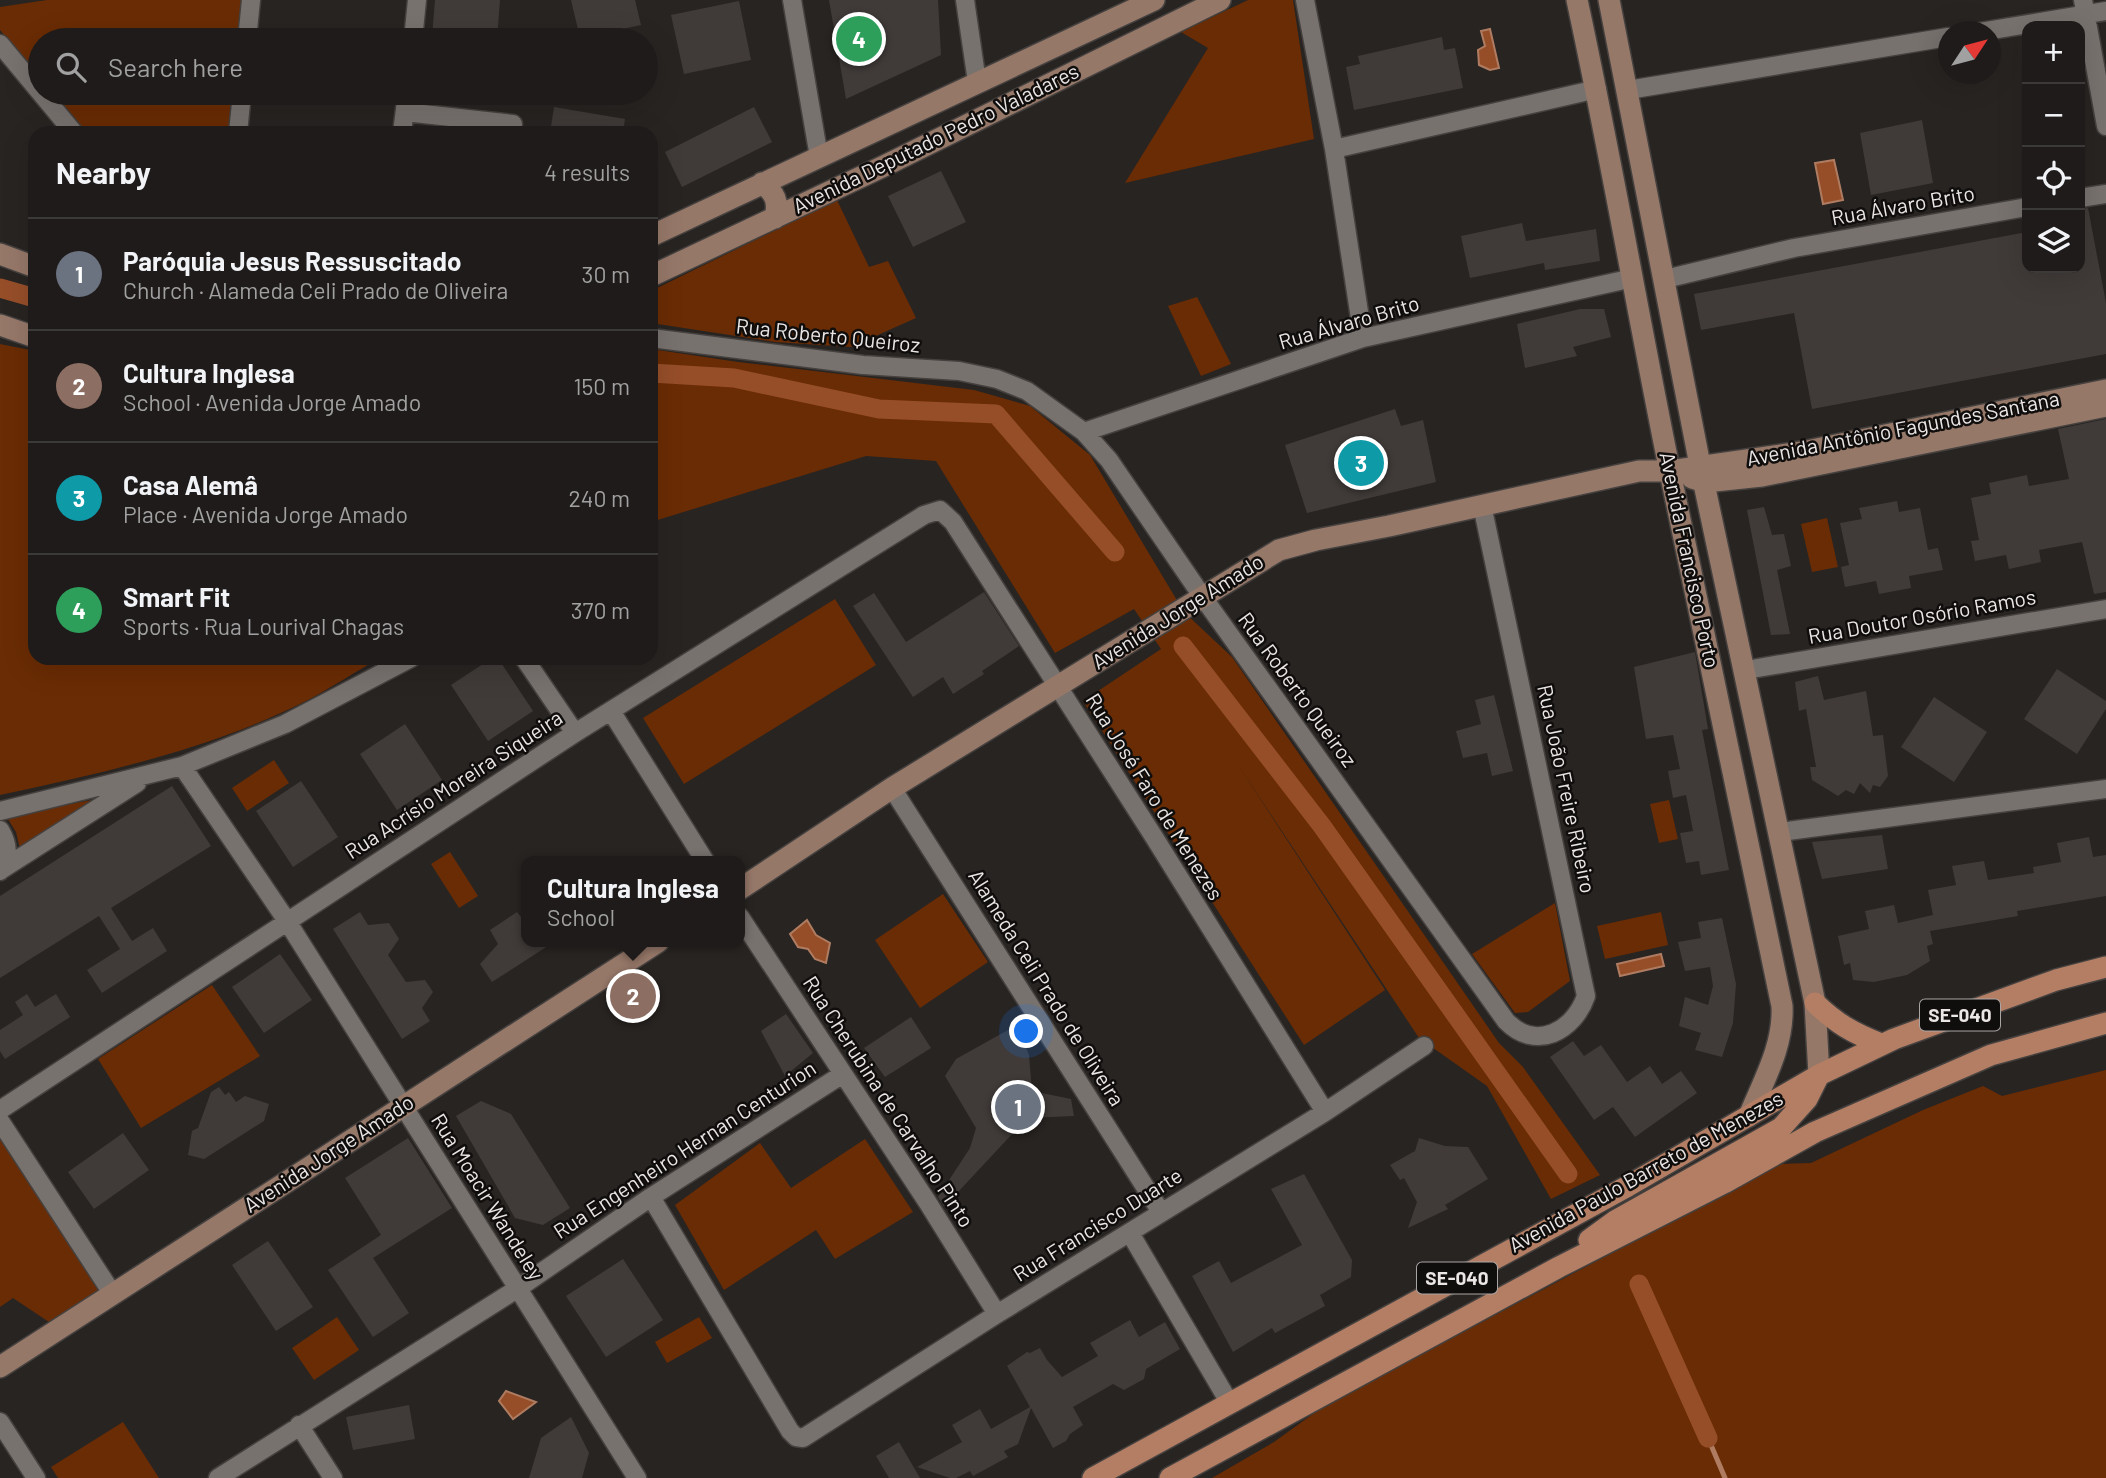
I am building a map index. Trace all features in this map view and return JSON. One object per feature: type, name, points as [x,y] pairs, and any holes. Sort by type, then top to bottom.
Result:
[{"type":"main road","name":"Avenida Deputado Pedro Valadares","points":[[658,273],[884,166],[1220,0]]},
{"type":"main road","name":"Avenida Francisco Porto","points":[[1577,0],[1597,89],[1670,471],[1782,1006],[1780,1034],[1773,1059],[1749,1115]]},
{"type":"main road","name":"Avenida Francisco Porto","points":[[1609,0],[1629,90],[1703,474],[1815,1003],[1819,1075]]},
{"type":"main road","name":"Avenida Deputado Pedro Valadares","points":[[658,233],[1148,1]]},
{"type":"main road","points":[[873,131],[869,141],[871,149],[884,166]]},
{"type":"main road","points":[[762,183],[776,198],[778,206],[775,218]]},
{"type":"main road","points":[[0,254],[28,264]]},
{"type":"main road","points":[[0,325],[28,335]]},
{"type":"main road","name":"Avenida Antônio Fagundes Santana","points":[[1703,474],[1727,464],[1816,449],[2106,390]]},
{"type":"main road","name":"Avenida Antônio Fagundes Santana","points":[[1703,474],[1762,475],[2106,406]]},
{"type":"main road","name":"Avenida Jorge Amado","points":[[745,886],[892,788],[1279,550],[1639,471],[1703,474]]},
{"type":"main road","name":"Avenida Jorge Amado","points":[[0,1367],[649,947]]},
{"type":"main road","name":"Avenida Paulo Barreto de Menezes","points":[[1093,1478],[1628,1186],[1819,1075],[1881,1044],[2056,980],[2106,967]]},
{"type":"main road","points":[[1815,1003],[1850,1031],[1881,1044]]},
{"type":"main road","name":"Avenida Paulo Barreto de Menezes","points":[[1170,1478],[1815,1132],[1991,1055],[2106,1023]]},
{"type":"main road","points":[[1559,1267],[1592,1236],[1615,1221],[1781,1128],[1807,1099],[1819,1075]]},
{"type":"street","points":[[248,28],[251,0]]},
{"type":"street","points":[[414,28],[417,0]]},
{"type":"street","points":[[792,0],[819,157]]},
{"type":"street","points":[[965,0],[977,82]]},
{"type":"street","points":[[1305,0],[1334,149],[1363,338]]},
{"type":"street","points":[[2001,27],[2084,7],[2106,11]]},
{"type":"street","points":[[2084,7],[2106,126]]},
{"type":"street","points":[[1629,90],[1938,39]]},
{"type":"street","points":[[0,44],[28,78]]},
{"type":"street","points":[[1334,149],[1597,89]]},
{"type":"street","points":[[51,105],[68,126]]},
{"type":"street","points":[[239,126],[241,105]]},
{"type":"street","points":[[403,126],[406,105]]},
{"type":"street","points":[[405,112],[513,124]]},
{"type":"street","points":[[2085,197],[2106,194]]},
{"type":"street","name":"Rua Álvaro Brito","points":[[1665,279],[1794,248],[2022,208]]},
{"type":"street","name":"Rua Álvaro Brito","points":[[1084,432],[1363,338],[1633,278]]},
{"type":"street","name":"Rua Roberto Queiroz","points":[[658,339],[863,365],[959,371],[997,379],[1027,391],[1084,432],[1110,460],[1202,596],[1506,1021],[1518,1032]]},
{"type":"street","name":"Rua João Freire Ribeiro","points":[[1482,505],[1586,996],[1582,1008],[1563,1029],[1546,1036],[1534,1037],[1518,1032]]},
{"type":"street","name":"Rua José Faro de Menezes","points":[[940,510],[953,522],[1325,1112]]},
{"type":"street","name":"Rua Acrísio Moreira Siqueira","points":[[0,1110],[575,733],[924,515],[940,510]]},
{"type":"street","name":"Rua Doutor Osório Ramos","points":[[1745,670],[2106,608]]},
{"type":"street","points":[[0,811],[182,765],[285,724],[398,665]]},
{"type":"street","points":[[529,665],[575,733]]},
{"type":"street","points":[[611,711],[702,856]]},
{"type":"street","name":"Rua Moacir Wandeley","points":[[182,765],[287,921],[637,1478]]},
{"type":"street","points":[[1,870],[148,775]]},
{"type":"street","name":"Alameda Celi Prado de Oliveira","points":[[892,788],[1161,1212]]},
{"type":"street","points":[[1780,832],[2106,789]]},
{"type":"street","points":[[0,830],[8,850],[1,870]]},
{"type":"street","name":"Rua Cherubina de Carvalho Pinto","points":[[745,925],[928,1203],[997,1314]]},
{"type":"street","name":"Rua Francisco Duarte","points":[[651,1197],[796,1437],[808,1437],[997,1314],[1325,1112],[1424,1046]]},
{"type":"street","name":"Rua Engenheiro Hernan Centurion","points":[[218,1478],[517,1289],[651,1197],[843,1074]]},
{"type":"street","points":[[0,1121],[112,1293]]},
{"type":"street","points":[[1130,1233],[1229,1402]]},
{"type":"street","points":[[0,1422],[36,1478]]},
{"type":"street","points":[[299,1425],[333,1478]]},
{"type":"shaded area","points":[[47,0],[247,0],[244,28],[28,28],[28,64],[0,30],[0,7]]},
{"type":"shaded area","points":[[1248,0],[1293,0],[1314,139],[1125,183],[1208,48],[1181,32]]},
{"type":"shaded area","points":[[1490,29],[1499,68],[1490,70],[1479,65],[1478,50],[1485,46],[1481,31]]},
{"type":"shaded area","points":[[61,105],[234,105],[232,126],[79,126]]},
{"type":"shaded area","points":[[1834,160],[1843,200],[1823,204],[1815,163]]},
{"type":"shaded area","points":[[837,200],[869,267],[888,261],[916,318],[851,347],[775,342],[658,324],[658,288]]},
{"type":"shaded area","points":[[1197,297],[1231,364],[1201,376],[1168,306]]},
{"type":"shaded area","points":[[0,344],[28,350],[28,665],[368,665],[306,701],[233,733],[156,758],[0,795]]},
{"type":"shaded area","points":[[658,350],[974,390],[1030,406],[1090,455],[1184,612],[1232,657],[1499,1043],[1523,1067],[1600,1175],[1551,1199],[1487,1086],[1419,1038],[1236,762],[1385,990],[1304,1045],[1083,701],[1161,649],[1134,609],[1055,653],[936,461],[866,456],[658,520]]},
{"type":"shaded area","points":[[1827,518],[1838,567],[1812,572],[1801,524]]},
{"type":"shaded area","points":[[835,599],[876,665],[684,784],[643,718]]},
{"type":"shaded area","points":[[274,760],[289,783],[247,811],[232,788]]},
{"type":"shaded area","points":[[92,800],[20,849],[16,832],[6,816]]},
{"type":"shaded area","points":[[1669,800],[1678,839],[1659,843],[1650,804]]},
{"type":"shaded area","points":[[450,852],[478,896],[459,908],[431,864]]},
{"type":"shaded area","points":[[943,894],[988,962],[920,1008],[875,940]]},
{"type":"shaded area","points":[[1555,903],[1570,981],[1528,1012],[1515,1013],[1472,954]]},
{"type":"shaded area","points":[[1661,912],[1668,945],[1605,959],[1597,926]]},
{"type":"shaded area","points":[[807,920],[816,935],[830,943],[826,963],[815,959],[808,949],[798,947],[790,934]]},
{"type":"shaded area","points":[[1661,954],[1664,966],[1620,976],[1617,964]]},
{"type":"shaded area","points":[[212,985],[260,1056],[141,1128],[98,1059]]},
{"type":"shaded area","points":[[2106,1070],[2106,1478],[1212,1478],[1274,1442],[1324,1406],[1779,1164],[1811,1163],[1923,1110],[1983,1086],[2002,1096]]},
{"type":"shaded area","points":[[0,1121],[112,1293],[58,1328],[13,1298],[0,1307]]},
{"type":"shaded area","points":[[865,1139],[913,1212],[835,1259],[816,1230],[724,1290],[675,1205],[760,1143],[791,1188]]},
{"type":"shaded area","points":[[337,1317],[359,1350],[314,1380],[292,1348]]},
{"type":"shaded area","points":[[699,1317],[712,1338],[667,1363],[655,1342]]},
{"type":"shaded area","points":[[506,1391],[536,1402],[513,1419],[499,1401]]},
{"type":"shaded area","points":[[123,1422],[159,1478],[58,1478],[51,1467]]},
{"type":"building","points":[[435,0],[500,0],[498,28],[433,28]]},
{"type":"building","points":[[571,0],[635,0],[641,25],[627,28],[578,28]]},
{"type":"building","points":[[829,0],[938,0],[941,55],[846,99]]},
{"type":"building","points":[[739,1],[751,60],[684,74],[671,15]]},
{"type":"building","points":[[1442,37],[1444,50],[1455,48],[1463,88],[1354,110],[1346,67],[1360,64],[1358,56]]},
{"type":"building","points":[[554,107],[625,119],[624,126],[551,126]]},
{"type":"building","points":[[754,107],[772,142],[682,187],[665,152]]},
{"type":"building","points":[[1922,120],[1933,183],[1871,195],[1860,133]]},
{"type":"building","points":[[941,171],[966,222],[913,247],[888,196]]},
{"type":"building","points":[[2085,208],[2088,208],[2106,303],[2106,354],[1812,409],[1794,313],[1701,330],[1694,294],[2022,233],[2022,273],[2085,273]]},
{"type":"building","points":[[1522,223],[1526,241],[1596,229],[1600,261],[1545,270],[1544,263],[1470,278],[1461,236]]},
{"type":"building","points":[[1580,309],[1604,309],[1611,337],[1573,347],[1577,356],[1525,368],[1517,324]]},
{"type":"building","points":[[1395,409],[1401,426],[1423,420],[1436,482],[1307,513],[1285,445]]},
{"type":"building","points":[[2106,419],[2106,592],[2094,594],[2082,542],[2039,550],[2041,562],[2009,569],[2006,555],[1975,561],[1971,541],[1979,540],[1971,498],[1991,494],[1989,483],[2027,475],[2029,486],[2069,479],[2058,429]]},
{"type":"building","points":[[1897,501],[1899,512],[1920,508],[1928,550],[1938,548],[1943,570],[1909,576],[1911,588],[1879,594],[1876,581],[1845,587],[1841,567],[1849,565],[1840,523],[1862,519],[1859,508]]},
{"type":"building","points":[[1764,507],[1772,535],[1784,534],[1791,566],[1777,570],[1790,634],[1771,635],[1747,510]]},
{"type":"building","points":[[984,592],[1019,646],[953,694],[943,677],[913,697],[853,606],[874,593],[906,642]]},
{"type":"building","points":[[1695,652],[1708,729],[1702,730],[1729,870],[1701,875],[1699,861],[1686,863],[1680,833],[1693,831],[1686,795],[1673,798],[1668,771],[1680,769],[1673,735],[1646,739],[1634,667]]},
{"type":"building","points":[[481,665],[503,665],[533,711],[488,741],[451,685]]},
{"type":"building","points":[[2057,669],[2106,701],[2106,709],[2077,754],[2024,719]]},
{"type":"building","points":[[1818,676],[1824,700],[1866,691],[1873,736],[1883,735],[1888,776],[1880,787],[1873,785],[1870,793],[1860,783],[1854,794],[1846,790],[1838,796],[1812,780],[1810,767],[1816,767],[1806,709],[1799,711],[1795,682]]},
{"type":"building","points":[[1494,695],[1513,771],[1492,776],[1487,753],[1463,758],[1456,731],[1481,724],[1475,700]]},
{"type":"building","points":[[1934,697],[1987,732],[1954,782],[1901,747]]},
{"type":"building","points":[[405,724],[442,780],[397,810],[360,754]]},
{"type":"building","points":[[301,781],[338,837],[293,867],[256,811]]},
{"type":"building","points":[[172,786],[211,846],[111,908],[132,941],[153,928],[167,951],[102,993],[87,970],[120,949],[99,916],[0,978],[0,896]]},
{"type":"building","points":[[1882,835],[1888,869],[1822,879],[1812,842]]},
{"type":"building","points":[[2089,837],[2093,857],[2106,855],[2106,896],[2017,911],[2018,916],[1930,931],[1933,944],[1927,946],[1930,961],[1907,975],[1874,982],[1853,980],[1850,963],[1844,965],[1838,936],[1869,929],[1865,911],[1894,905],[1898,923],[1933,915],[1928,890],[1956,885],[1952,866],[1984,861],[1988,880],[2034,873],[2033,867],[2061,862],[2057,843]]},
{"type":"building","points":[[360,912],[368,925],[389,923],[399,939],[388,955],[406,982],[425,980],[433,992],[422,1008],[430,1021],[402,1039],[333,929]]},
{"type":"building","points":[[517,912],[521,917],[521,947],[546,947],[492,982],[480,964],[498,944],[490,930]]},
{"type":"building","points":[[1722,918],[1736,984],[1733,1023],[1722,1057],[1695,1050],[1701,1033],[1679,1026],[1685,997],[1708,1005],[1713,986],[1710,967],[1685,971],[1678,942],[1701,938],[1698,922]]},
{"type":"building","points":[[280,954],[312,1000],[264,1033],[232,987]]},
{"type":"building","points":[[27,994],[35,1007],[56,994],[70,1017],[5,1059],[0,1051],[0,1030],[23,1015],[15,1002]]},
{"type":"building","points":[[786,1014],[813,1053],[785,1076],[761,1031]]},
{"type":"building","points":[[911,1017],[931,1048],[885,1077],[864,1048]]},
{"type":"building","points":[[1017,1025],[1029,1055],[1032,1091],[1071,1099],[1074,1116],[1027,1118],[944,1207],[938,1197],[970,1148],[976,1128],[945,1076],[956,1059]]},
{"type":"building","points":[[1573,1041],[1584,1056],[1601,1045],[1627,1082],[1650,1066],[1662,1084],[1681,1071],[1697,1093],[1635,1137],[1613,1107],[1594,1120],[1550,1057]]},
{"type":"building","points":[[219,1087],[225,1095],[229,1092],[236,1102],[245,1096],[269,1104],[264,1121],[204,1159],[188,1155],[192,1131],[198,1128],[211,1092]]},
{"type":"building","points":[[481,1101],[511,1114],[570,1208],[543,1225],[515,1218],[456,1116]]},
{"type":"building","points":[[123,1133],[149,1170],[94,1209],[68,1172]]},
{"type":"building","points":[[408,1138],[452,1208],[373,1258],[409,1313],[373,1337],[328,1270],[381,1235],[345,1178]]},
{"type":"building","points":[[1419,1138],[1445,1146],[1468,1147],[1488,1179],[1445,1205],[1448,1209],[1408,1228],[1417,1202],[1404,1178],[1400,1180],[1390,1165],[1415,1151]]},
{"type":"building","points":[[1304,1174],[1352,1260],[1351,1277],[1320,1295],[1325,1306],[1275,1333],[1272,1328],[1233,1352],[1192,1276],[1219,1261],[1231,1283],[1302,1245],[1271,1189]]},
{"type":"building","points":[[268,1241],[313,1307],[276,1331],[232,1265]]},
{"type":"building","points":[[623,1259],[663,1320],[606,1357],[566,1296]]},
{"type":"building","points":[[1130,1320],[1139,1337],[1165,1322],[1180,1349],[1146,1369],[1144,1379],[1124,1390],[1113,1384],[1073,1407],[1083,1425],[1070,1434],[1066,1441],[1053,1448],[1031,1408],[1018,1444],[1004,1451],[1008,1457],[973,1476],[970,1471],[950,1478],[917,1467],[962,1442],[952,1425],[980,1409],[991,1429],[1030,1407],[1007,1366],[1027,1352],[1040,1348],[1062,1377],[1098,1356],[1090,1343]]},
{"type":"building","points":[[409,1405],[415,1439],[353,1450],[346,1417]]},
{"type":"building","points":[[571,1417],[589,1453],[582,1478],[529,1478],[541,1438]]},
{"type":"building","points":[[899,1442],[920,1478],[889,1478],[876,1456]]},
{"type":"waterway","points":[[0,288],[28,296]]},
{"type":"waterway","points":[[658,373],[734,378],[879,409],[996,414],[1115,552]]},
{"type":"waterway","points":[[1183,646],[1322,826],[1568,1174]]},
{"type":"waterway","points":[[1639,1284],[1708,1438]]},
{"type":"waterway","points":[[1708,1438],[1725,1478]]},
{"type":"place","name":"Smart Fit","points":[[859,39]]},
{"type":"place","name":"Casa Alemâ","points":[[1361,463]]},
{"type":"place","name":"Cultura Inglesa","points":[[633,996]]},
{"type":"place","name":"Paróquia Jesus Ressuscitado","points":[[1018,1107]]}]
